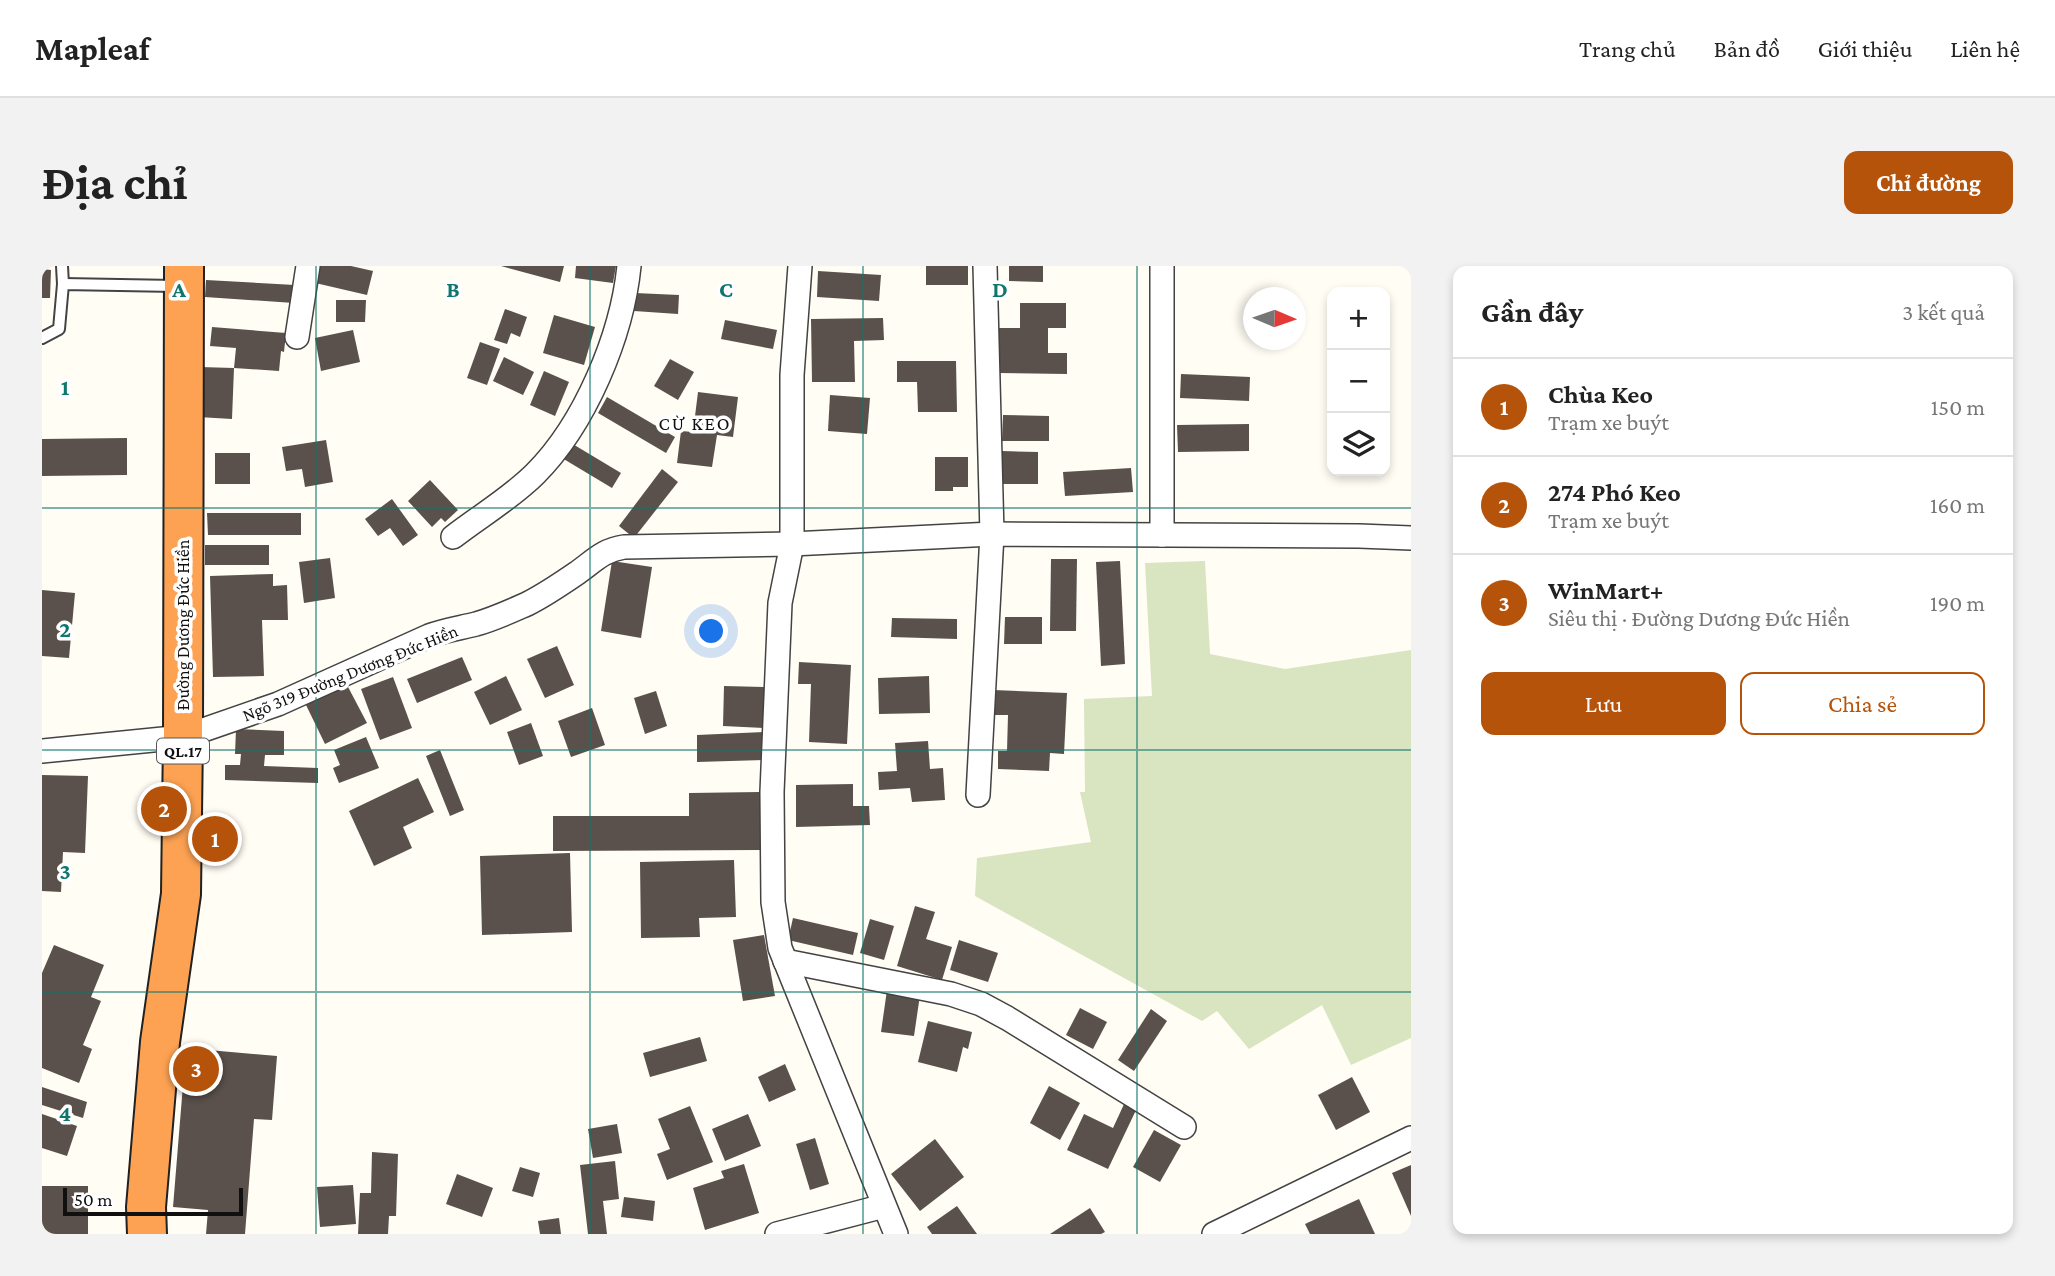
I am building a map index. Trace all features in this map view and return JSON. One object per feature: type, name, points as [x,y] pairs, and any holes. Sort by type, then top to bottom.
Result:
[{"type":"highway","name":"Đường Dương Đức Hiền","points":[[147,1234],[146,1208],[160,1042],[181,894],[183,276]]},
{"type":"street","points":[[297,337],[308,266]]},
{"type":"street","points":[[453,537],[534,475],[576,421],[595,387],[626,296],[629,266]]},
{"type":"street","points":[[800,266],[792,375],[792,544],[780,603],[772,792],[773,902],[780,948],[896,1234]]},
{"type":"street","points":[[978,795],[992,534],[985,266]]},
{"type":"street","points":[[1161,535],[1162,266]]},
{"type":"street","name":"Ngõ 319 Đường Dương Đức Hiền","points":[[42,751],[183,737],[278,704],[429,636],[475,624],[520,607],[559,586],[594,558],[612,549],[624,547],[792,544],[992,534],[1411,538]]},
{"type":"street","points":[[785,961],[951,994],[981,1004],[1184,1127]]},
{"type":"street","points":[[1214,1234],[1411,1138]]},
{"type":"street","points":[[777,1234],[884,1206]]},
{"type":"lane","points":[[42,338],[59,329],[62,266]]},
{"type":"lane","points":[[63,284],[183,276]]},
{"type":"green space","points":[[1205,561],[1210,654],[1285,669],[1411,650],[1411,1038],[1351,1065],[1322,1005],[1249,1049],[1217,1011],[1202,1021],[975,896],[977,858],[1091,842],[1080,792],[1085,792],[1084,699],[1152,696],[1145,563]]},
{"type":"building","points":[[315,266],[351,266],[373,271],[367,295],[311,282]]},
{"type":"building","points":[[501,266],[564,266],[560,282]]},
{"type":"building","points":[[576,266],[616,266],[613,283],[575,278]]},
{"type":"building","points":[[926,266],[968,266],[968,285],[926,285]]},
{"type":"building","points":[[1009,266],[1043,266],[1043,282],[1009,281]]},
{"type":"building","points":[[42,269],[51,270],[50,298],[42,298]]},
{"type":"building","points":[[818,271],[881,275],[879,301],[817,297]]},
{"type":"building","points":[[206,280],[295,285],[294,303],[205,297]]},
{"type":"building","points":[[635,293],[679,295],[678,314],[634,311]]},
{"type":"building","points":[[336,300],[366,300],[365,322],[336,322]]},
{"type":"building","points":[[1020,303],[1066,303],[1066,328],[1048,328],[1048,353],[1067,353],[1067,374],[998,373],[998,328],[1020,328]]},
{"type":"building","points":[[505,309],[527,317],[520,337],[511,333],[507,344],[494,340]]},
{"type":"building","points":[[554,315],[595,327],[584,365],[543,353]]},
{"type":"building","points":[[883,318],[884,340],[854,341],[855,382],[812,382],[811,319]]},
{"type":"building","points":[[725,320],[777,330],[773,349],[721,339]]},
{"type":"building","points":[[212,327],[286,333],[279,371],[234,368],[236,348],[210,346]]},
{"type":"building","points":[[353,330],[360,362],[321,371],[315,338]]},
{"type":"building","points":[[480,342],[500,349],[487,385],[467,378]]},
{"type":"building","points":[[504,357],[534,372],[523,395],[493,381]]},
{"type":"building","points":[[670,359],[694,372],[678,400],[654,386]]},
{"type":"building","points":[[897,361],[956,361],[957,412],[918,412],[917,382],[897,382]]},
{"type":"building","points":[[200,367],[234,368],[232,419],[198,417]]},
{"type":"building","points":[[544,371],[569,382],[555,416],[530,405]]},
{"type":"building","points":[[1181,374],[1250,377],[1249,401],[1180,398]]},
{"type":"building","points":[[698,392],[738,397],[733,437],[717,435],[712,467],[677,463],[681,431],[693,432]]},
{"type":"building","points":[[830,395],[870,398],[867,434],[828,431]]},
{"type":"building","points":[[607,397],[675,437],[666,453],[598,413]]},
{"type":"building","points":[[1003,415],[1049,416],[1049,441],[1002,441]]},
{"type":"building","points":[[1249,424],[1249,451],[1178,452],[1177,425]]},
{"type":"building","points":[[127,438],[127,475],[42,476],[42,439]]},
{"type":"building","points":[[326,440],[333,482],[305,487],[302,469],[286,471],[282,447]]},
{"type":"building","points":[[571,443],[621,473],[612,488],[562,458]]},
{"type":"building","points":[[1002,451],[1038,452],[1038,484],[1001,484]]},
{"type":"building","points":[[215,453],[250,453],[250,484],[215,484]]},
{"type":"building","points":[[935,457],[968,457],[968,487],[953,487],[953,491],[935,491]]},
{"type":"building","points":[[1131,468],[1133,492],[1065,496],[1063,472]]},
{"type":"building","points":[[662,469],[678,482],[634,538],[619,526]]},
{"type":"building","points":[[430,480],[458,510],[445,522],[441,518],[432,527],[408,501]]},
{"type":"building","points":[[392,499],[418,535],[403,546],[390,528],[378,536],[365,519]]},
{"type":"building","points":[[207,513],[301,513],[301,535],[208,535]]},
{"type":"building","points":[[205,545],[269,545],[269,565],[205,565]]},
{"type":"building","points":[[330,558],[335,598],[304,603],[299,562]]},
{"type":"building","points":[[1051,559],[1077,559],[1076,631],[1050,631]]},
{"type":"building","points":[[612,561],[652,567],[641,638],[601,631]]},
{"type":"building","points":[[1120,561],[1125,664],[1101,666],[1096,562]]},
{"type":"building","points":[[273,574],[273,586],[287,585],[288,620],[262,620],[264,676],[213,677],[210,576]]},
{"type":"building","points":[[42,590],[75,593],[69,658],[42,656]]},
{"type":"building","points":[[1005,617],[1042,617],[1042,644],[1004,644]]},
{"type":"building","points":[[892,618],[957,619],[957,639],[891,637]]},
{"type":"building","points":[[557,646],[574,685],[545,698],[527,659]]},
{"type":"building","points":[[462,657],[472,680],[417,703],[407,679]]},
{"type":"building","points":[[799,662],[851,665],[847,744],[809,742],[811,684],[798,684]]},
{"type":"building","points":[[506,676],[522,710],[490,725],[474,692]]},
{"type":"building","points":[[929,676],[930,713],[879,714],[878,678]]},
{"type":"building","points":[[393,677],[412,728],[380,740],[361,689]]},
{"type":"building","points":[[347,685],[367,723],[325,744],[306,705]]},
{"type":"building","points":[[724,686],[767,687],[766,728],[723,726]]},
{"type":"building","points":[[993,690],[1067,693],[1064,754],[1050,753],[1049,771],[998,769],[998,751],[1007,751],[1008,715],[992,715]]},
{"type":"building","points":[[656,691],[667,726],[645,734],[634,698]]},
{"type":"building","points":[[592,708],[605,745],[571,757],[558,721]]},
{"type":"building","points":[[531,723],[543,756],[519,765],[507,732]]},
{"type":"building","points":[[236,729],[284,731],[284,755],[265,755],[264,766],[318,768],[318,783],[225,780],[225,765],[240,765],[241,754],[235,754]]},
{"type":"building","points":[[764,732],[765,760],[697,762],[697,735]]},
{"type":"building","points":[[366,737],[379,768],[339,783],[333,768],[340,765],[334,750]]},
{"type":"building","points":[[928,741],[930,769],[943,768],[945,800],[912,802],[910,788],[879,790],[878,772],[897,771],[895,743]]},
{"type":"building","points":[[440,750],[464,810],[450,816],[426,756]]},
{"type":"building","points":[[42,775],[88,776],[85,853],[63,852],[61,892],[42,891]]},
{"type":"building","points":[[418,778],[434,812],[403,827],[412,848],[374,866],[349,811]]},
{"type":"building","points":[[853,784],[853,806],[869,806],[870,825],[796,827],[796,785]]},
{"type":"building","points":[[760,792],[760,850],[553,851],[553,816],[689,816],[689,793]]},
{"type":"building","points":[[570,853],[572,932],[482,935],[480,856]]},
{"type":"building","points":[[734,860],[736,917],[699,918],[700,937],[641,938],[640,862]]},
{"type":"building","points":[[915,906],[935,912],[926,939],[952,947],[942,980],[897,966]]},
{"type":"building","points":[[793,918],[858,933],[853,955],[788,940]]},
{"type":"building","points":[[870,919],[894,926],[884,960],[860,953]]},
{"type":"building","points":[[764,935],[775,996],[743,1001],[733,940]]},
{"type":"building","points":[[959,940],[998,953],[988,982],[950,970]]},
{"type":"building","points":[[54,945],[104,965],[91,997],[101,1001],[83,1045],[92,1049],[79,1083],[42,1068],[42,973]]},
{"type":"building","points":[[887,990],[920,995],[914,1036],[881,1032]]},
{"type":"building","points":[[1080,1008],[1107,1022],[1093,1049],[1066,1035]]},
{"type":"building","points":[[1151,1009],[1167,1021],[1134,1071],[1118,1060]]},
{"type":"building","points":[[928,1021],[972,1032],[968,1049],[963,1047],[957,1072],[918,1062]]},
{"type":"building","points":[[700,1037],[707,1061],[650,1077],[643,1053]]},
{"type":"building","points":[[186,1048],[277,1056],[272,1120],[254,1119],[245,1234],[206,1234],[208,1210],[173,1207]]},
{"type":"building","points":[[785,1064],[796,1090],[769,1102],[758,1077]]},
{"type":"building","points":[[1352,1077],[1370,1112],[1336,1130],[1318,1095]]},
{"type":"building","points":[[1049,1086],[1080,1103],[1060,1140],[1030,1123]]},
{"type":"building","points":[[42,1087],[87,1102],[83,1118],[42,1105]]},
{"type":"building","points":[[1125,1102],[1137,1108],[1108,1169],[1067,1150],[1084,1114],[1113,1128]]},
{"type":"building","points":[[690,1106],[713,1162],[667,1180],[657,1154],[670,1149],[658,1119]]},
{"type":"building","points":[[42,1114],[77,1126],[67,1156],[42,1148]]},
{"type":"building","points":[[748,1114],[761,1146],[725,1161],[712,1129]]},
{"type":"building","points":[[617,1124],[622,1153],[593,1158],[588,1129]]},
{"type":"building","points":[[1154,1130],[1181,1145],[1160,1182],[1133,1167]]},
{"type":"building","points":[[815,1138],[829,1184],[810,1190],[796,1144]]},
{"type":"building","points":[[935,1139],[964,1177],[920,1211],[891,1174]]},
{"type":"building","points":[[372,1152],[398,1154],[396,1216],[389,1216],[388,1234],[358,1234],[360,1193],[371,1193]]},
{"type":"building","points":[[615,1161],[619,1199],[603,1201],[607,1234],[588,1234],[580,1165]]},
{"type":"building","points":[[744,1164],[759,1213],[705,1230],[693,1188],[724,1178],[721,1171]]},
{"type":"building","points":[[1411,1165],[1411,1216],[1392,1173]]},
{"type":"building","points":[[520,1167],[540,1173],[533,1197],[512,1191]]},
{"type":"building","points":[[457,1174],[493,1188],[482,1217],[446,1204]]},
{"type":"building","points":[[353,1185],[356,1224],[320,1227],[317,1187]]},
{"type":"building","points":[[42,1186],[88,1186],[88,1234],[42,1234]]},
{"type":"building","points":[[624,1197],[655,1201],[653,1221],[621,1217]]},
{"type":"building","points":[[1359,1199],[1375,1234],[1310,1234],[1305,1224]]},
{"type":"building","points":[[957,1206],[977,1234],[932,1234],[927,1227]]},
{"type":"building","points":[[1090,1208],[1105,1232],[1050,1234]]},
{"type":"building","points":[[559,1218],[561,1234],[540,1234],[538,1221]]},
{"type":"place","name":"274 Phó Keo","points":[[164,809]]},
{"type":"place","name":"Chùa Keo","points":[[215,839]]},
{"type":"place","name":"WinMart+","points":[[196,1069]]},
{"type":"district","name":"CỪ KEO","points":[[695,423]]}]
